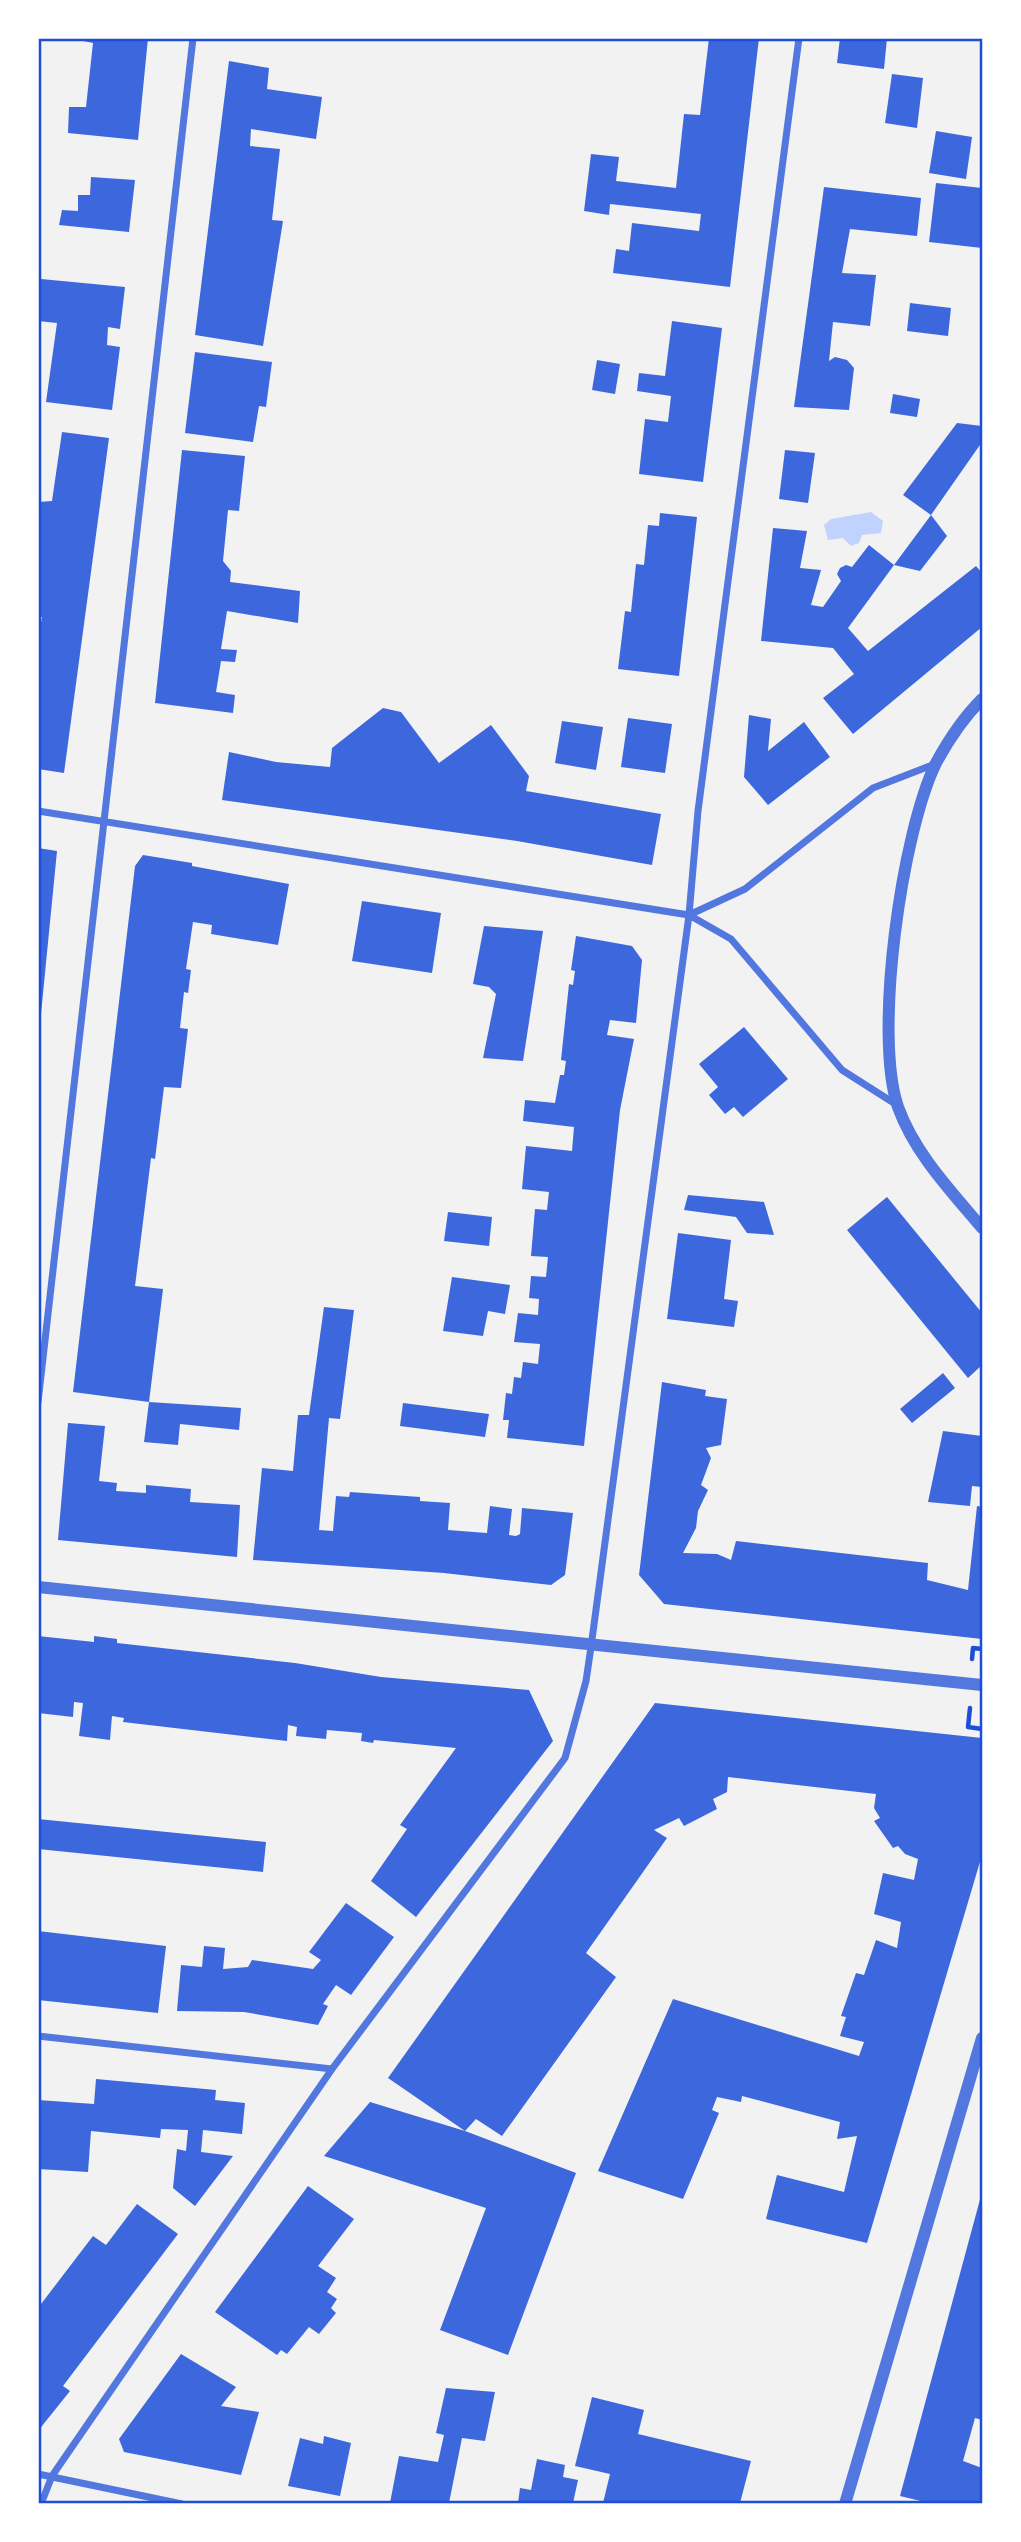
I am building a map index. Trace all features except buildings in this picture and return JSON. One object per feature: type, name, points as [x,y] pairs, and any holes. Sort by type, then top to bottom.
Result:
[{"type":"street","points":[[38,1402],[192,38]]},
{"type":"street","points":[[40,2504],[52,2476],[332,2069],[565,1758],[586,1681],[591,1647],[689,915],[698,811],[800,38]]},
{"type":"street","points":[[982,699],[964,717],[936,764],[922,799],[895,932],[889,1012],[890,1061],[898,1106],[930,1167],[982,1228]]},
{"type":"street","points":[[689,915],[745,889],[873,788],[936,764]]},
{"type":"street","points":[[38,811],[689,915],[731,939],[842,1070],[898,1106]]},
{"type":"street","points":[[38,1587],[591,1647],[982,1685]]},
{"type":"street","points":[[38,2036],[332,2069]]},
{"type":"street","points":[[845,2504],[982,2038]]},
{"type":"street","points":[[38,2474],[182,2504]]},
{"type":"path","points":[[972,1659],[973,1648],[982,1648]]},
{"type":"path","points":[[970,1705],[968,1727],[982,1729]]},
{"type":"water","points":[[871,512],[883,521],[881,533],[862,535],[859,543],[851,546],[843,538],[828,540],[824,525],[831,519]]}]
